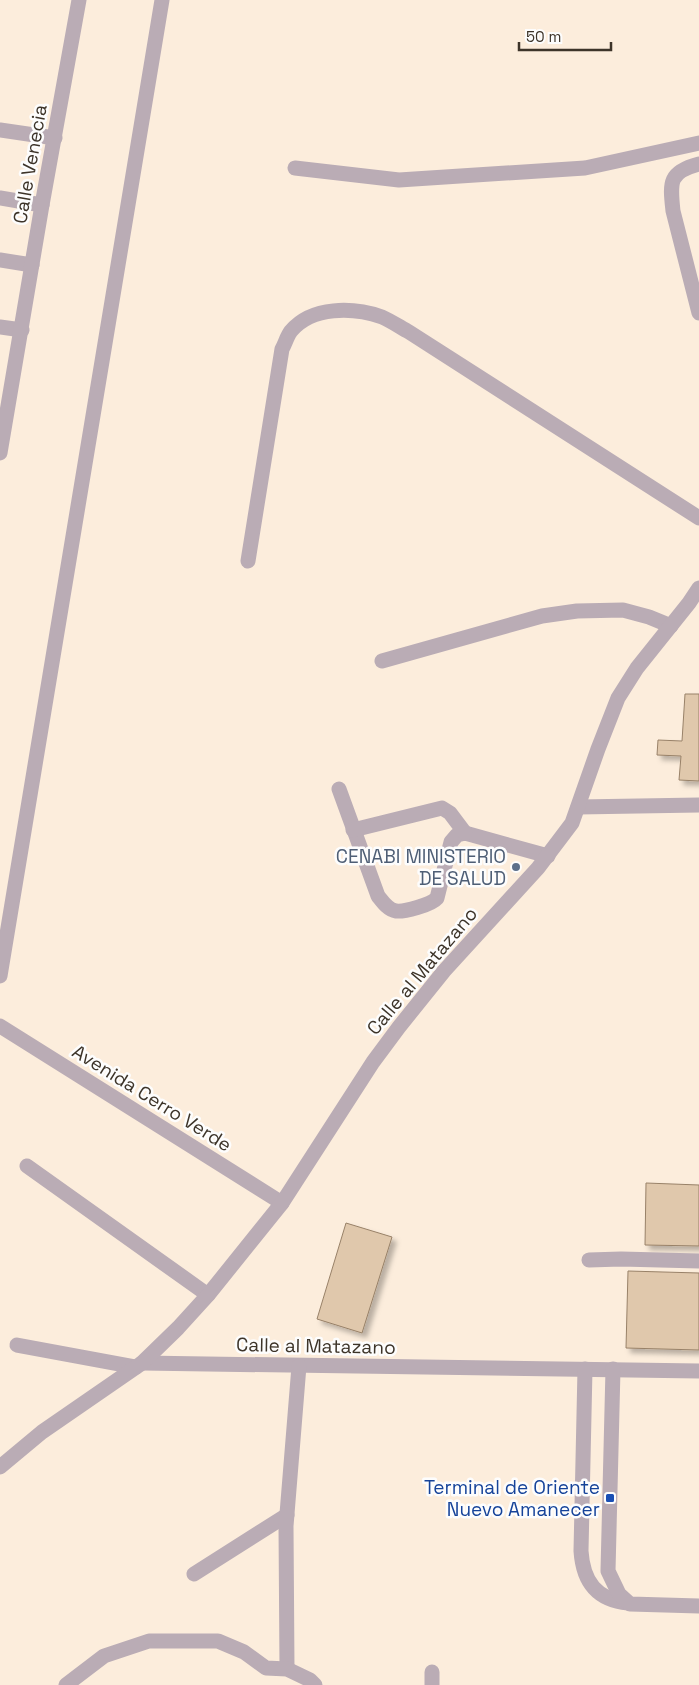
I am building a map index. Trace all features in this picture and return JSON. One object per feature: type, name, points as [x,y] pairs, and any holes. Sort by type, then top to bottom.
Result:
[{"type":"street","name":"Calle Venecia","points":[[0,453],[5,396],[22,330],[42,205],[56,138],[80,0]]},
{"type":"street","points":[[0,976],[162,0]]},
{"type":"street","points":[[0,130],[56,138]]},
{"type":"street","points":[[295,168],[399,180],[585,168],[699,143]]},
{"type":"street","points":[[699,164],[686,168],[676,174],[672,184],[673,211],[699,313]]},
{"type":"street","points":[[0,198],[42,205]]},
{"type":"street","points":[[0,260],[32,265]]},
{"type":"street","points":[[248,561],[282,349],[290,332],[304,320],[338,310],[360,311],[383,318],[409,332],[699,518]]},
{"type":"street","points":[[0,327],[22,330]]},
{"type":"street","name":"Calle al Matazano","points":[[0,1467],[42,1432],[139,1365],[178,1328],[208,1295],[282,1203],[373,1062],[399,1027],[444,971],[548,856],[572,823],[618,698],[637,668],[671,626],[694,603],[699,588]]},
{"type":"street","points":[[382,661],[542,616],[577,610],[623,610],[649,617],[671,626]]},
{"type":"street","points":[[339,789],[378,896],[386,906],[395,911],[433,903],[437,898],[452,842],[458,835],[465,833],[548,856]]},
{"type":"street","points":[[578,807],[699,805]]},
{"type":"street","points":[[353,830],[442,808],[450,813],[465,833]]},
{"type":"street","name":"Avenida Cerro Verde","points":[[0,1026],[282,1203]]},
{"type":"street","points":[[27,1166],[208,1295]]},
{"type":"street","points":[[589,1260],[699,1261]]},
{"type":"street","points":[[17,1345],[139,1365]]},
{"type":"street","name":"Calle al Matazano","points":[[139,1365],[699,1371]]},
{"type":"street","points":[[287,1669],[287,1515],[299,1366]]},
{"type":"street","points":[[585,1369],[580,1551],[586,1579],[600,1594],[619,1602],[699,1606]]},
{"type":"street","points":[[612,1369],[607,1562],[614,1587],[624,1601],[630,1604]]},
{"type":"street","points":[[194,1574],[287,1515]]},
{"type":"street","points":[[66,1685],[104,1656],[148,1641],[218,1640],[244,1652],[266,1668],[287,1669],[310,1680],[315,1685]]},
{"type":"building","points":[[685,694],[699,694],[699,781],[679,780],[681,756],[657,755],[658,740],[682,741]]},
{"type":"building","points":[[646,1183],[699,1185],[699,1246],[645,1245]]},
{"type":"building","points":[[346,1223],[392,1237],[362,1333],[317,1319]]},
{"type":"building","points":[[628,1271],[699,1273],[699,1350],[626,1348]]},
{"type":"place","name":"CENABI MINISTERIO DE SALUD","points":[[516,867]]},
{"type":"place","name":"Terminal de Oriente Nuevo Amanecer","points":[[610,1498]]}]
